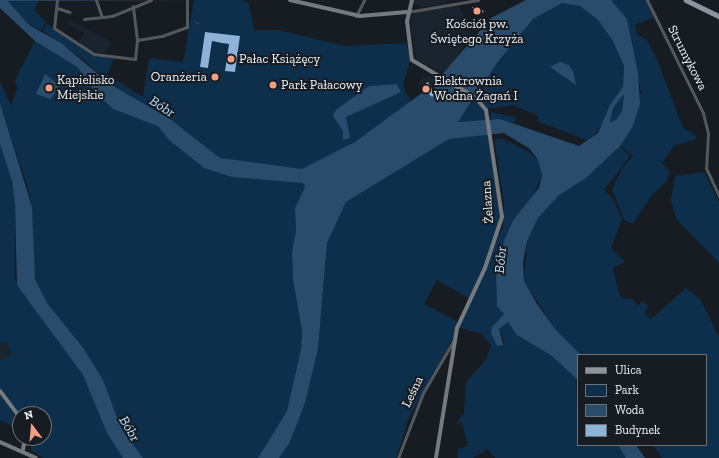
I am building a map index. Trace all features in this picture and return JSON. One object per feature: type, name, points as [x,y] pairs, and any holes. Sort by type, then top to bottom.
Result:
[{"type":"main road","points":[[686,0],[719,16]]},
{"type":"street","points":[[57,0],[57,8],[52,23],[54,28],[94,54],[135,59],[137,40],[133,6]]},
{"type":"street","points":[[96,0],[102,17]]},
{"type":"street","points":[[84,19],[112,16],[133,6],[152,0]]},
{"type":"street","points":[[137,40],[162,36],[187,27],[187,0]]},
{"type":"street","points":[[290,0],[356,16],[407,12],[478,0]]},
{"type":"street","points":[[356,16],[364,0]]},
{"type":"street","name":"Żelazna","points":[[412,0],[407,12],[412,60],[441,75],[476,98],[488,116],[502,223],[454,340],[436,458]]},
{"type":"street","name":"Strumykowa","points":[[647,0],[702,113],[708,133],[706,168],[718,190],[719,196]]},
{"type":"street","points":[[57,8],[69,12]]},
{"type":"street","name":"Leśna","points":[[398,458],[423,393],[454,340]]},
{"type":"street","points":[[0,391],[12,407]]},
{"type":"street","points":[[0,442],[23,450],[36,458]]},
{"type":"street","points":[[23,450],[24,446]]},
{"type":"shaded area","points":[[415,0],[447,0],[446,4],[424,7],[413,4]]},
{"type":"shaded area","points":[[459,6],[468,30],[474,33],[444,74],[416,59],[410,21],[415,12]]},
{"type":"shaded area","points":[[69,20],[111,42],[105,53],[91,51],[79,43],[85,33],[67,23]]},
{"type":"shaded area","name":"Elektrownia Wodna Żagań I","points":[[422,76],[439,78],[432,84],[438,92],[432,97],[419,85]]},
{"type":"shaded area","points":[[0,342],[6,342],[12,355],[0,360]]},
{"type":"green space","points":[[7,0],[39,0],[34,10],[46,22],[41,30],[29,25]]},
{"type":"green space","name":"Park Pałacowy","points":[[194,0],[242,0],[249,3],[254,30],[278,30],[344,46],[407,43],[410,61],[403,85],[411,103],[355,142],[309,167],[302,169],[232,161],[220,158],[170,119],[110,84],[84,60],[43,31],[47,24],[91,53],[114,58],[107,74],[143,97],[149,58],[183,62]],"holes":[[[205,32],[240,37],[235,72],[225,71],[229,44],[212,41],[209,68],[200,67]]]},
{"type":"green space","points":[[611,0],[646,0],[654,17],[635,25],[637,34],[647,40],[658,62],[683,128],[695,135],[696,139],[674,146],[662,163],[670,172],[666,182],[652,195],[633,224],[624,220],[612,189],[623,167],[633,156],[620,145],[632,128],[641,92],[627,19]]},
{"type":"green space","points":[[562,3],[580,6],[598,20],[613,41],[624,66],[623,87],[606,114],[604,122],[589,141],[537,121],[539,116],[513,105],[488,109],[475,94],[497,63],[533,19]]},
{"type":"green space","points":[[35,41],[77,67],[95,92],[158,126],[169,140],[204,168],[232,177],[303,182],[305,187],[295,208],[296,231],[292,252],[293,279],[302,331],[301,349],[287,411],[258,458],[143,458],[121,428],[103,380],[84,349],[47,303],[33,274],[32,207],[28,189],[0,103],[0,81],[11,106],[17,88],[15,80]]},
{"type":"green space","points":[[624,94],[622,111],[616,120],[610,122],[613,108]]},
{"type":"green space","points":[[474,100],[483,109],[486,120],[458,122]]},
{"type":"green space","points":[[491,112],[516,117],[514,123],[491,119]]},
{"type":"green space","points":[[488,134],[500,219],[484,268],[469,298],[437,280],[424,304],[458,322],[452,340],[409,418],[396,458],[279,458],[289,444],[305,403],[318,349],[327,243],[346,202],[449,139]]},
{"type":"green space","points":[[494,139],[503,139],[529,152],[538,160],[542,175],[533,197],[513,220],[499,253],[496,273],[497,306],[504,314],[492,327],[497,346],[504,342],[499,329],[508,322],[517,335],[552,356],[576,377],[577,446],[619,446],[626,458],[495,458],[488,449],[473,458],[458,458],[458,449],[468,446],[462,423],[457,423],[464,413],[466,382],[486,360],[491,345],[480,333],[459,328],[503,226],[504,203]]},
{"type":"green space","points":[[0,144],[12,181],[15,204],[15,280],[83,375],[107,433],[123,458],[44,458],[32,451],[30,446],[52,446],[52,406],[12,406],[12,426],[0,420],[0,360],[12,355],[6,342],[0,342]]},
{"type":"green space","points":[[620,146],[630,156],[604,190],[614,200],[622,219],[611,248],[625,262],[613,268],[619,294],[624,299],[633,299],[637,306],[643,301],[648,306],[645,313],[651,319],[686,288],[700,299],[719,337],[719,458],[662,458],[654,446],[707,446],[707,354],[580,354],[555,329],[524,281],[527,241],[538,218],[558,196],[586,178]]},
{"type":"green space","points":[[704,172],[719,202],[719,263],[676,219],[671,200],[675,176]]},
{"type":"water","name":"Bóbr","points":[[0,0],[7,0],[29,25],[61,43],[110,84],[170,119],[220,158],[302,169],[355,142],[426,90],[432,97],[438,92],[433,85],[491,18],[526,0],[611,0],[627,19],[638,73],[640,104],[632,128],[620,146],[586,178],[558,196],[538,218],[527,241],[523,262],[524,281],[537,304],[555,329],[580,354],[577,354],[577,379],[552,356],[517,335],[508,322],[499,329],[503,345],[497,346],[491,333],[492,327],[504,314],[497,306],[496,273],[499,253],[513,220],[539,188],[542,175],[538,160],[530,149],[504,133],[449,139],[346,202],[327,243],[318,349],[305,403],[289,444],[279,458],[258,458],[287,411],[301,349],[302,331],[293,279],[292,252],[296,231],[295,208],[305,187],[303,183],[232,177],[204,168],[169,140],[158,126],[113,109],[95,92],[77,67],[35,41],[0,8]],"holes":[[[562,3],[580,6],[598,20],[613,41],[624,66],[623,87],[610,105],[598,133],[579,146],[500,119],[458,122],[497,63],[533,19]],[[624,94],[622,111],[616,120],[610,122],[613,108]]]},
{"type":"water","points":[[560,62],[569,65],[573,71],[576,85],[550,67]]},
{"type":"water","name":"Kąpielisko Miejskie","points":[[45,74],[59,85],[51,99],[36,94]]},
{"type":"water","points":[[397,84],[401,92],[346,117],[350,138],[343,140],[343,131],[333,116],[336,110],[369,86]]},
{"type":"water","points":[[0,103],[32,207],[35,279],[47,303],[84,349],[103,380],[121,428],[143,458],[123,458],[107,433],[83,375],[17,285],[15,204],[12,181],[0,144]]},
{"type":"water","points":[[619,446],[637,446],[645,458],[626,458]]},
{"type":"building","points":[[472,7],[480,7],[484,12],[473,15]]},
{"type":"building","name":"Pałac Książęcy","points":[[205,32],[240,36],[235,72],[225,71],[229,44],[212,41],[208,68],[200,67]]},
{"type":"building","name":"Elektrownia Wodna Żagań I","points":[[428,82],[435,94],[432,97],[421,87]]},
{"type":"place","name":"Kościół pw. Świętego Krzyża","points":[[477,11]]},
{"type":"place","name":"Pałac Książęcy","points":[[231,59]]},
{"type":"place","name":"Oranżeria","points":[[215,77]]},
{"type":"place","name":"Park Pałacowy","points":[[273,85]]},
{"type":"place","name":"Kąpielisko Miejskie","points":[[49,88]]},
{"type":"place","name":"Elektrownia Wodna Żagań I","points":[[426,89]]}]
